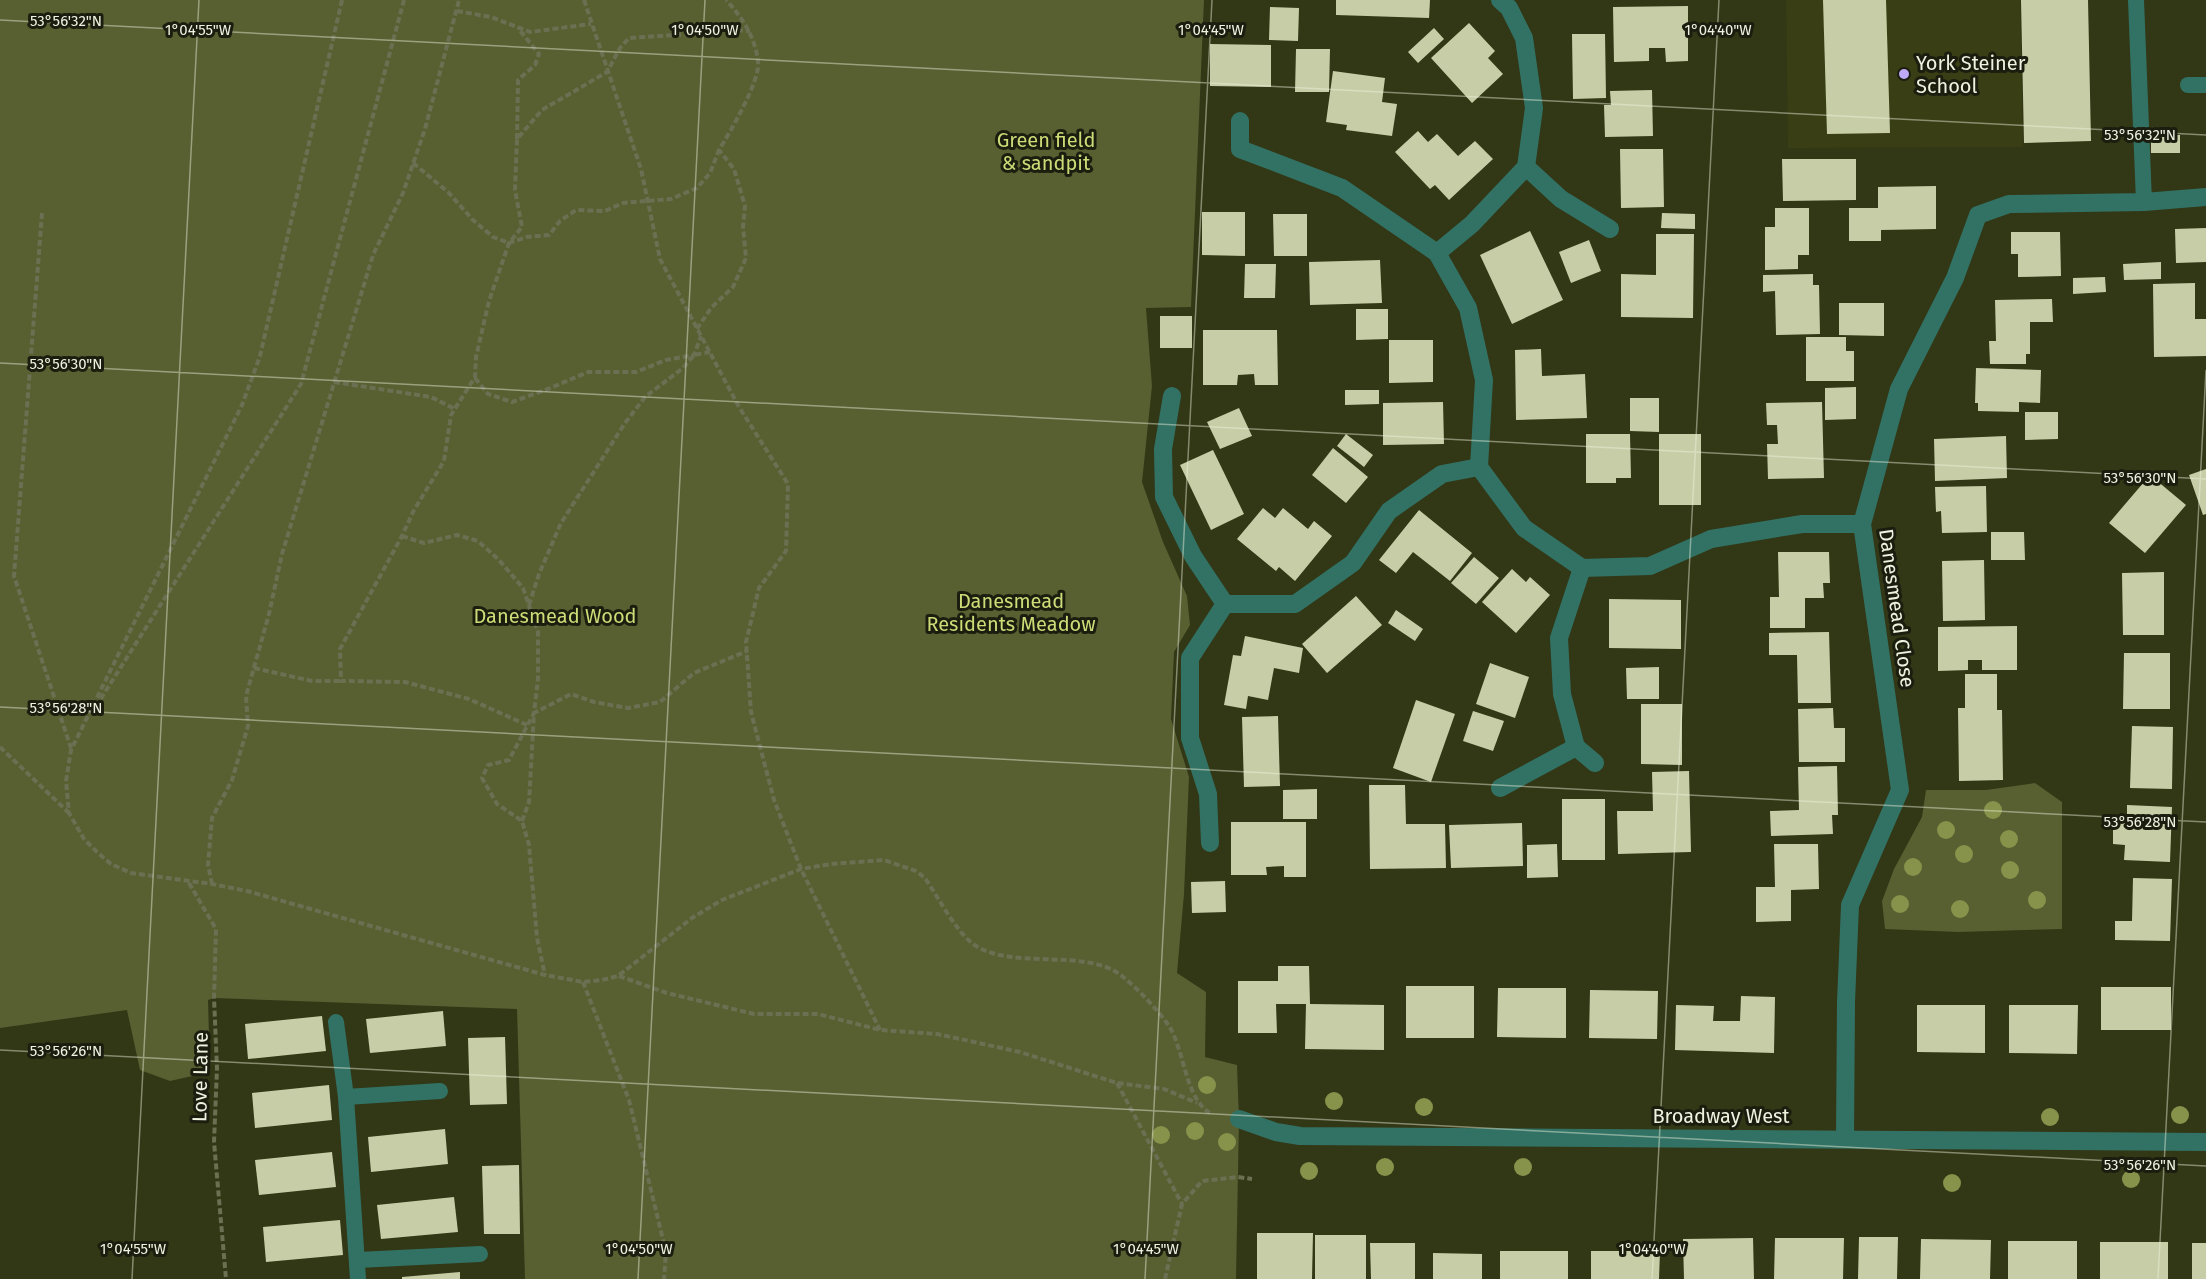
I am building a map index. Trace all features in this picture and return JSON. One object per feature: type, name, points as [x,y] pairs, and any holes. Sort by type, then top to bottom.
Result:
[{"type":"street","points":[[1437,253],[1472,224],[1526,167],[1534,108],[1524,38],[1509,8],[1500,0]]},
{"type":"street","points":[[1240,121],[1240,149],[1342,188],[1437,253],[1468,308],[1484,380],[1479,467],[1524,528],[1582,568],[1650,566],[1711,539],[1802,524],[1862,524]]},
{"type":"street","points":[[1526,167],[1561,199],[1610,229]]},
{"type":"street","name":"Danesmead Close","points":[[1845,1139],[1846,1002],[1850,905],[1900,790],[1862,524],[1899,389],[1955,278],[1978,215],[2008,204],[2144,202],[2206,197]]},
{"type":"street","points":[[1172,396],[1162,449],[1164,497],[1193,556],[1225,604]]},
{"type":"street","points":[[1225,604],[1295,604],[1353,563],[1389,511],[1442,474],[1479,467]]},
{"type":"street","points":[[1582,568],[1559,638],[1562,694],[1576,747],[1595,763]]},
{"type":"street","points":[[1210,843],[1208,794],[1190,738],[1190,658],[1225,604]]},
{"type":"street","points":[[1500,788],[1576,747]]},
{"type":"street","name":"Broadway West","points":[[1239,1119],[1276,1132],[1300,1136],[2206,1142]]},
{"type":"lane","points":[[2136,0],[2144,202]]},
{"type":"lane","points":[[2188,85],[2206,85]]},
{"type":"lane","points":[[336,1022],[346,1097],[358,1279]]},
{"type":"lane","points":[[346,1097],[440,1091]]},
{"type":"lane","points":[[358,1260],[480,1254]]},
{"type":"path","points":[[70,815],[66,781],[71,750],[251,383],[260,356],[342,0]]},
{"type":"path","points":[[80,732],[301,384],[404,0]]},
{"type":"path","points":[[212,884],[208,865],[212,818],[232,780],[248,726],[246,696],[269,614],[282,554],[373,255],[403,193],[425,129],[459,0]]},
{"type":"path","points":[[584,0],[641,169],[660,259],[739,407],[788,484],[786,551],[759,588],[746,642],[751,712],[774,800],[801,869],[880,1030]]},
{"type":"path","points":[[413,164],[448,192],[473,220],[493,237],[509,243],[527,237],[549,236],[560,221],[576,210],[605,211],[623,203],[672,199],[697,188],[710,173],[719,150],[750,90],[759,63],[750,31],[726,0]]},
{"type":"path","points":[[457,10],[491,17],[530,32],[591,24]]},
{"type":"path","points":[[341,681],[340,649],[414,510],[444,461],[452,415],[475,378],[476,357],[489,301],[509,243],[522,227],[515,190],[518,81],[536,65],[539,54],[518,27]]},
{"type":"path","points":[[517,139],[542,110],[607,72],[620,48],[629,38],[690,34],[705,28],[750,31]]},
{"type":"path","points":[[697,328],[711,308],[733,286],[746,258],[743,227],[745,206],[734,168],[719,150]]},
{"type":"path","points":[[42,213],[14,576],[71,750]]},
{"type":"path","points":[[529,605],[561,523],[625,423],[645,397],[683,368],[694,355],[701,336]]},
{"type":"path","points":[[475,378],[488,394],[512,402],[588,372],[636,372],[666,360],[710,352]]},
{"type":"path","points":[[334,382],[431,397],[455,409]]},
{"type":"path","points":[[402,536],[424,543],[457,535],[478,541],[499,560],[523,588],[529,605],[538,633],[538,680],[529,802],[522,821],[529,845],[537,938],[545,975]]},
{"type":"path","points":[[522,821],[497,804],[482,778],[488,765],[509,760],[534,713],[571,694],[594,702],[628,708],[660,702],[694,673],[747,651]]},
{"type":"path","points":[[254,668],[312,681],[405,682],[469,699],[527,725]]},
{"type":"path","points":[[0,747],[70,815],[84,839],[111,864],[131,873],[247,891],[545,975],[583,982],[618,975],[692,918],[722,900],[801,869],[884,860],[916,871],[925,878],[965,937],[987,951],[1013,957],[1102,966],[1121,975],[1156,1010],[1169,1027],[1179,1047],[1197,1103]]},
{"type":"path","name":"Love Lane","points":[[189,882],[216,929],[214,998],[217,1068],[214,1142],[226,1279]]},
{"type":"path","points":[[618,975],[668,993],[754,1014],[818,1014],[880,1030],[937,1034],[1020,1052],[1117,1083],[1164,1089],[1197,1103],[1211,1114],[1239,1119]]},
{"type":"path","points":[[583,982],[629,1100],[666,1252],[664,1279]]},
{"type":"path","points":[[1117,1083],[1182,1204]]},
{"type":"path","points":[[1165,1279],[1182,1204],[1202,1181],[1238,1177],[1252,1179]]},
{"type":"shaded area","name":"York Steiner School","points":[[1786,0],[2020,0],[2023,147],[1788,148]]},
{"type":"green space","points":[[0,0],[1204,0],[1191,307],[1146,308],[1152,386],[1142,482],[1163,542],[1187,596],[1190,625],[1174,652],[1171,719],[1189,777],[1184,894],[1177,973],[1206,992],[1205,1057],[1237,1065],[1239,1119],[1236,1279],[525,1279],[517,1009],[214,998],[208,1000],[210,1072],[170,1081],[140,1070],[127,1010],[0,1028]]},
{"type":"green space","points":[[2035,783],[2062,802],[2062,929],[1958,932],[1885,929],[1882,901],[1894,869],[1922,817],[1926,790],[1986,790]]},
{"type":"building","points":[[1336,0],[1430,0],[1429,18],[1336,15]]},
{"type":"building","points":[[1823,0],[1886,0],[1890,133],[1827,134]]},
{"type":"building","points":[[2021,0],[2088,0],[2091,141],[2024,143]]},
{"type":"building","points":[[1688,6],[1688,61],[1666,62],[1665,48],[1649,48],[1649,61],[1614,62],[1613,7]]},
{"type":"building","points":[[1270,7],[1299,8],[1298,41],[1269,40]]},
{"type":"building","points":[[1469,23],[1495,51],[1488,58],[1503,74],[1472,103],[1431,58]]},
{"type":"building","points":[[1434,28],[1444,39],[1418,63],[1408,52]]},
{"type":"building","points":[[1572,34],[1605,34],[1606,98],[1573,99]]},
{"type":"building","points":[[1210,44],[1271,45],[1271,87],[1210,86]]},
{"type":"building","points":[[1296,49],[1330,49],[1329,92],[1295,92]]},
{"type":"building","points":[[1333,71],[1385,78],[1382,102],[1397,104],[1392,136],[1346,130],[1347,125],[1326,122]]},
{"type":"building","points":[[1652,90],[1653,136],[1605,137],[1604,105],[1611,105],[1610,91]]},
{"type":"building","points":[[1418,131],[1428,142],[1437,134],[1458,156],[1475,141],[1493,159],[1449,200],[1435,185],[1430,189],[1395,152]]},
{"type":"building","points":[[2151,135],[2180,135],[2180,153],[2151,153]]},
{"type":"building","points":[[1620,149],[1663,149],[1664,207],[1621,208]]},
{"type":"building","points":[[1782,159],[1856,159],[1856,200],[1783,201]]},
{"type":"building","points":[[1936,186],[1936,229],[1881,230],[1881,241],[1849,241],[1849,208],[1878,208],[1878,187]]},
{"type":"building","points":[[1775,208],[1809,208],[1809,255],[1798,255],[1798,269],[1765,270],[1765,227],[1775,227]]},
{"type":"building","points":[[1202,212],[1245,212],[1245,256],[1202,255]]},
{"type":"building","points":[[1662,213],[1695,214],[1695,229],[1661,228]]},
{"type":"building","points":[[1273,214],[1307,214],[1307,256],[1274,256]]},
{"type":"building","points":[[2206,228],[2206,262],[2176,263],[2175,229]]},
{"type":"building","points":[[1530,231],[1563,300],[1512,324],[1480,255]]},
{"type":"building","points":[[2011,232],[2060,232],[2061,276],[2018,277],[2018,254],[2011,254]]},
{"type":"building","points":[[1656,234],[1694,234],[1693,318],[1621,317],[1621,274],[1656,275]]},
{"type":"building","points":[[1589,240],[1601,271],[1571,283],[1559,252]]},
{"type":"building","points":[[1380,260],[1382,303],[1310,305],[1309,262]]},
{"type":"building","points":[[2161,262],[2161,279],[2124,280],[2123,264]]},
{"type":"building","points":[[1245,264],[1276,264],[1275,298],[1244,298]]},
{"type":"building","points":[[1813,274],[1813,285],[1819,285],[1820,334],[1776,335],[1775,291],[1763,292],[1763,275]]},
{"type":"building","points":[[2105,277],[2106,292],[2073,294],[2073,278]]},
{"type":"building","points":[[2195,283],[2195,319],[2206,319],[2206,356],[2154,357],[2153,284]]},
{"type":"building","points":[[2052,299],[2053,322],[2030,322],[2030,354],[2026,354],[2026,364],[1990,364],[1989,341],[1996,341],[1995,300]]},
{"type":"building","points":[[1839,303],[1884,303],[1884,336],[1839,335]]},
{"type":"building","points":[[1356,309],[1388,309],[1388,339],[1356,340]]},
{"type":"building","points":[[1160,316],[1192,316],[1192,348],[1160,348]]},
{"type":"building","points":[[1203,330],[1277,330],[1278,385],[1255,385],[1254,374],[1238,375],[1237,385],[1203,385]]},
{"type":"building","points":[[1806,337],[1846,337],[1846,351],[1854,351],[1854,381],[1806,381]]},
{"type":"building","points":[[1389,340],[1433,340],[1433,382],[1389,383]]},
{"type":"building","points":[[1541,349],[1542,376],[1585,374],[1587,418],[1516,420],[1515,350]]},
{"type":"building","points":[[1976,368],[2041,370],[2040,403],[2019,402],[2019,412],[1978,411],[1978,403],[1975,403]]},
{"type":"building","points":[[1856,387],[1856,419],[1825,420],[1825,388]]},
{"type":"building","points":[[1345,390],[1379,390],[1379,404],[1345,405]]},
{"type":"building","points":[[1630,398],[1659,398],[1659,432],[1630,431]]},
{"type":"building","points":[[1443,402],[1444,444],[1383,445],[1383,403]]},
{"type":"building","points":[[1822,402],[1824,478],[1768,479],[1767,444],[1778,444],[1777,425],[1767,425],[1766,403]]},
{"type":"building","points":[[1239,408],[1252,436],[1220,449],[1207,422]]},
{"type":"building","points":[[2025,412],[2058,412],[2058,439],[2025,440]]},
{"type":"building","points":[[1346,434],[1373,455],[1364,467],[1337,446]]},
{"type":"building","points":[[1586,434],[1630,434],[1631,478],[1616,478],[1616,483],[1586,483]]},
{"type":"building","points":[[1659,434],[1701,434],[1701,505],[1659,505]]},
{"type":"building","points":[[2006,436],[2007,478],[1935,481],[1934,439]]},
{"type":"building","points":[[1333,448],[1368,477],[1346,503],[1312,475]]},
{"type":"building","points":[[1213,450],[1244,514],[1211,530],[1180,465]]},
{"type":"building","points":[[2206,469],[2206,514],[2203,515],[2189,475]]},
{"type":"building","points":[[2150,475],[2186,505],[2145,553],[2109,523]]},
{"type":"building","points":[[1986,486],[1987,532],[1942,533],[1941,511],[1936,512],[1935,487]]},
{"type":"building","points":[[1263,508],[1275,518],[1283,508],[1308,529],[1314,521],[1332,536],[1295,581],[1279,567],[1276,571],[1237,539]]},
{"type":"building","points":[[1419,510],[1472,553],[1450,581],[1413,552],[1396,573],[1379,560]]},
{"type":"building","points":[[1991,532],[2024,532],[2025,560],[1991,560]]},
{"type":"building","points":[[1778,552],[1829,552],[1830,583],[1823,583],[1824,598],[1805,598],[1805,628],[1770,628],[1770,597],[1779,597]]},
{"type":"building","points":[[1474,557],[1499,578],[1476,604],[1451,583]]},
{"type":"building","points":[[1984,560],[1985,620],[1943,621],[1942,561]]},
{"type":"building","points":[[1512,569],[1526,582],[1530,577],[1550,595],[1516,633],[1482,602]]},
{"type":"building","points":[[2164,572],[2164,635],[2123,635],[2122,573]]},
{"type":"building","points":[[1356,596],[1382,625],[1327,673],[1302,644]]},
{"type":"building","points":[[1609,599],[1681,600],[1681,649],[1609,648]]},
{"type":"building","points":[[1396,610],[1423,629],[1415,641],[1388,623]]},
{"type":"building","points":[[2017,626],[2017,670],[1982,670],[1982,660],[1968,660],[1968,670],[1938,671],[1938,627]]},
{"type":"building","points":[[1829,632],[1831,703],[1798,703],[1797,655],[1769,655],[1769,633]]},
{"type":"building","points":[[1245,636],[1303,648],[1299,673],[1274,668],[1268,700],[1248,696],[1246,709],[1224,705],[1233,655],[1241,656]]},
{"type":"building","points":[[2124,653],[2170,653],[2170,709],[2123,709]]},
{"type":"building","points":[[1490,663],[1529,677],[1515,718],[1476,704]]},
{"type":"building","points":[[1659,667],[1659,699],[1627,699],[1626,668]]},
{"type":"building","points":[[1965,674],[1997,674],[1997,710],[2002,710],[2003,780],[1959,781],[1958,708],[1965,708]]},
{"type":"building","points":[[1416,700],[1455,714],[1431,782],[1393,768]]},
{"type":"building","points":[[1641,704],[1682,704],[1682,765],[1641,764]]},
{"type":"building","points":[[1833,708],[1834,728],[1845,728],[1845,762],[1799,762],[1798,709]]},
{"type":"building","points":[[1473,711],[1504,721],[1493,751],[1463,741]]},
{"type":"building","points":[[1278,716],[1280,786],[1244,787],[1242,717]]},
{"type":"building","points":[[2132,726],[2173,727],[2172,789],[2130,788]]},
{"type":"building","points":[[1837,766],[1838,815],[1832,815],[1833,834],[1771,836],[1770,811],[1799,810],[1798,767]]},
{"type":"building","points":[[1689,771],[1691,852],[1618,854],[1617,811],[1653,811],[1652,772]]},
{"type":"building","points":[[1369,785],[1405,785],[1406,824],[1445,824],[1446,868],[1370,869]]},
{"type":"building","points":[[1317,789],[1317,819],[1283,819],[1283,790]]},
{"type":"building","points":[[1562,799],[1605,799],[1605,860],[1562,860]]},
{"type":"building","points":[[2127,805],[2172,807],[2170,862],[2124,860],[2125,845],[2113,844],[2113,820],[2127,820]]},
{"type":"building","points":[[1231,822],[1306,822],[1306,877],[1284,877],[1284,866],[1266,867],[1267,875],[1231,875]]},
{"type":"building","points":[[1522,823],[1523,866],[1451,868],[1449,825]]},
{"type":"building","points":[[1557,844],[1558,877],[1527,878],[1527,845]]},
{"type":"building","points":[[1774,844],[1818,844],[1819,889],[1791,890],[1791,921],[1756,922],[1756,887],[1775,887]]},
{"type":"building","points":[[2133,878],[2172,879],[2170,941],[2115,940],[2115,921],[2132,921]]},
{"type":"building","points":[[1225,881],[1226,912],[1192,913],[1191,882]]},
{"type":"building","points":[[1278,966],[1309,966],[1310,1004],[1384,1005],[1384,1050],[1305,1049],[1306,1004],[1276,1004],[1277,1033],[1238,1033],[1238,981],[1278,981]]},
{"type":"building","points":[[1406,986],[1474,986],[1474,1038],[1406,1038]]},
{"type":"building","points":[[2101,987],[2171,987],[2171,1030],[2101,1030]]},
{"type":"building","points":[[1498,988],[1566,988],[1566,1038],[1497,1037]]},
{"type":"building","points":[[1590,990],[1658,991],[1657,1039],[1589,1038]]},
{"type":"building","points":[[1741,996],[1775,997],[1774,1053],[1675,1050],[1676,1005],[1714,1006],[1713,1021],[1740,1021]]},
{"type":"building","points":[[1917,1005],[1985,1005],[1985,1053],[1917,1052]]},
{"type":"building","points":[[2009,1005],[2078,1005],[2077,1054],[2009,1053]]},
{"type":"building","points":[[443,1011],[446,1046],[370,1053],[366,1019]]},
{"type":"building","points":[[322,1016],[326,1051],[248,1059],[245,1024]]},
{"type":"building","points":[[505,1037],[507,1104],[470,1105],[468,1038]]},
{"type":"building","points":[[329,1085],[332,1120],[255,1128],[252,1093]]},
{"type":"building","points":[[445,1129],[448,1164],[371,1172],[368,1137]]},
{"type":"building","points":[[332,1152],[336,1187],[259,1195],[255,1160]]},
{"type":"building","points":[[519,1165],[520,1234],[484,1234],[482,1166]]},
{"type":"building","points":[[454,1197],[458,1232],[381,1239],[377,1205]]},
{"type":"building","points":[[340,1220],[343,1255],[266,1262],[263,1227]]},
{"type":"building","points":[[1257,1233],[1313,1233],[1312,1279],[1257,1279]]},
{"type":"building","points":[[1315,1235],[1366,1235],[1366,1279],[1315,1279]]},
{"type":"building","points":[[1859,1237],[1898,1237],[1897,1279],[1858,1279]]},
{"type":"building","points":[[1753,1238],[1754,1279],[1684,1279],[1683,1239]]},
{"type":"building","points":[[1775,1238],[1844,1238],[1843,1279],[1774,1279]]},
{"type":"building","points":[[1921,1239],[1991,1240],[1990,1279],[1920,1279]]},
{"type":"building","points":[[2008,1241],[2077,1241],[2077,1279],[2008,1279]]},
{"type":"building","points":[[2100,1242],[2168,1242],[2168,1279],[2100,1279]]},
{"type":"building","points":[[1370,1243],[1415,1243],[1415,1279],[1371,1279]]},
{"type":"building","points":[[2192,1243],[2206,1243],[2206,1279],[2192,1279]]},
{"type":"building","points":[[1500,1251],[1568,1251],[1568,1279],[1500,1279]]},
{"type":"building","points":[[1591,1251],[1660,1251],[1659,1279],[1591,1279]]},
{"type":"building","points":[[1433,1253],[1482,1254],[1482,1279],[1433,1279]]},
{"type":"building","points":[[460,1272],[460,1279],[402,1279],[402,1277]]},
{"type":"place","name":"York Steiner School","points":[[1904,74]]},
{"type":"park label","name":"Green field & sandpit","points":[[1046,152]]},
{"type":"park label","name":"Danesmead Residents Meadow","points":[[1011,612]]},
{"type":"park label","name":"Danesmead Wood","points":[[555,616]]}]
